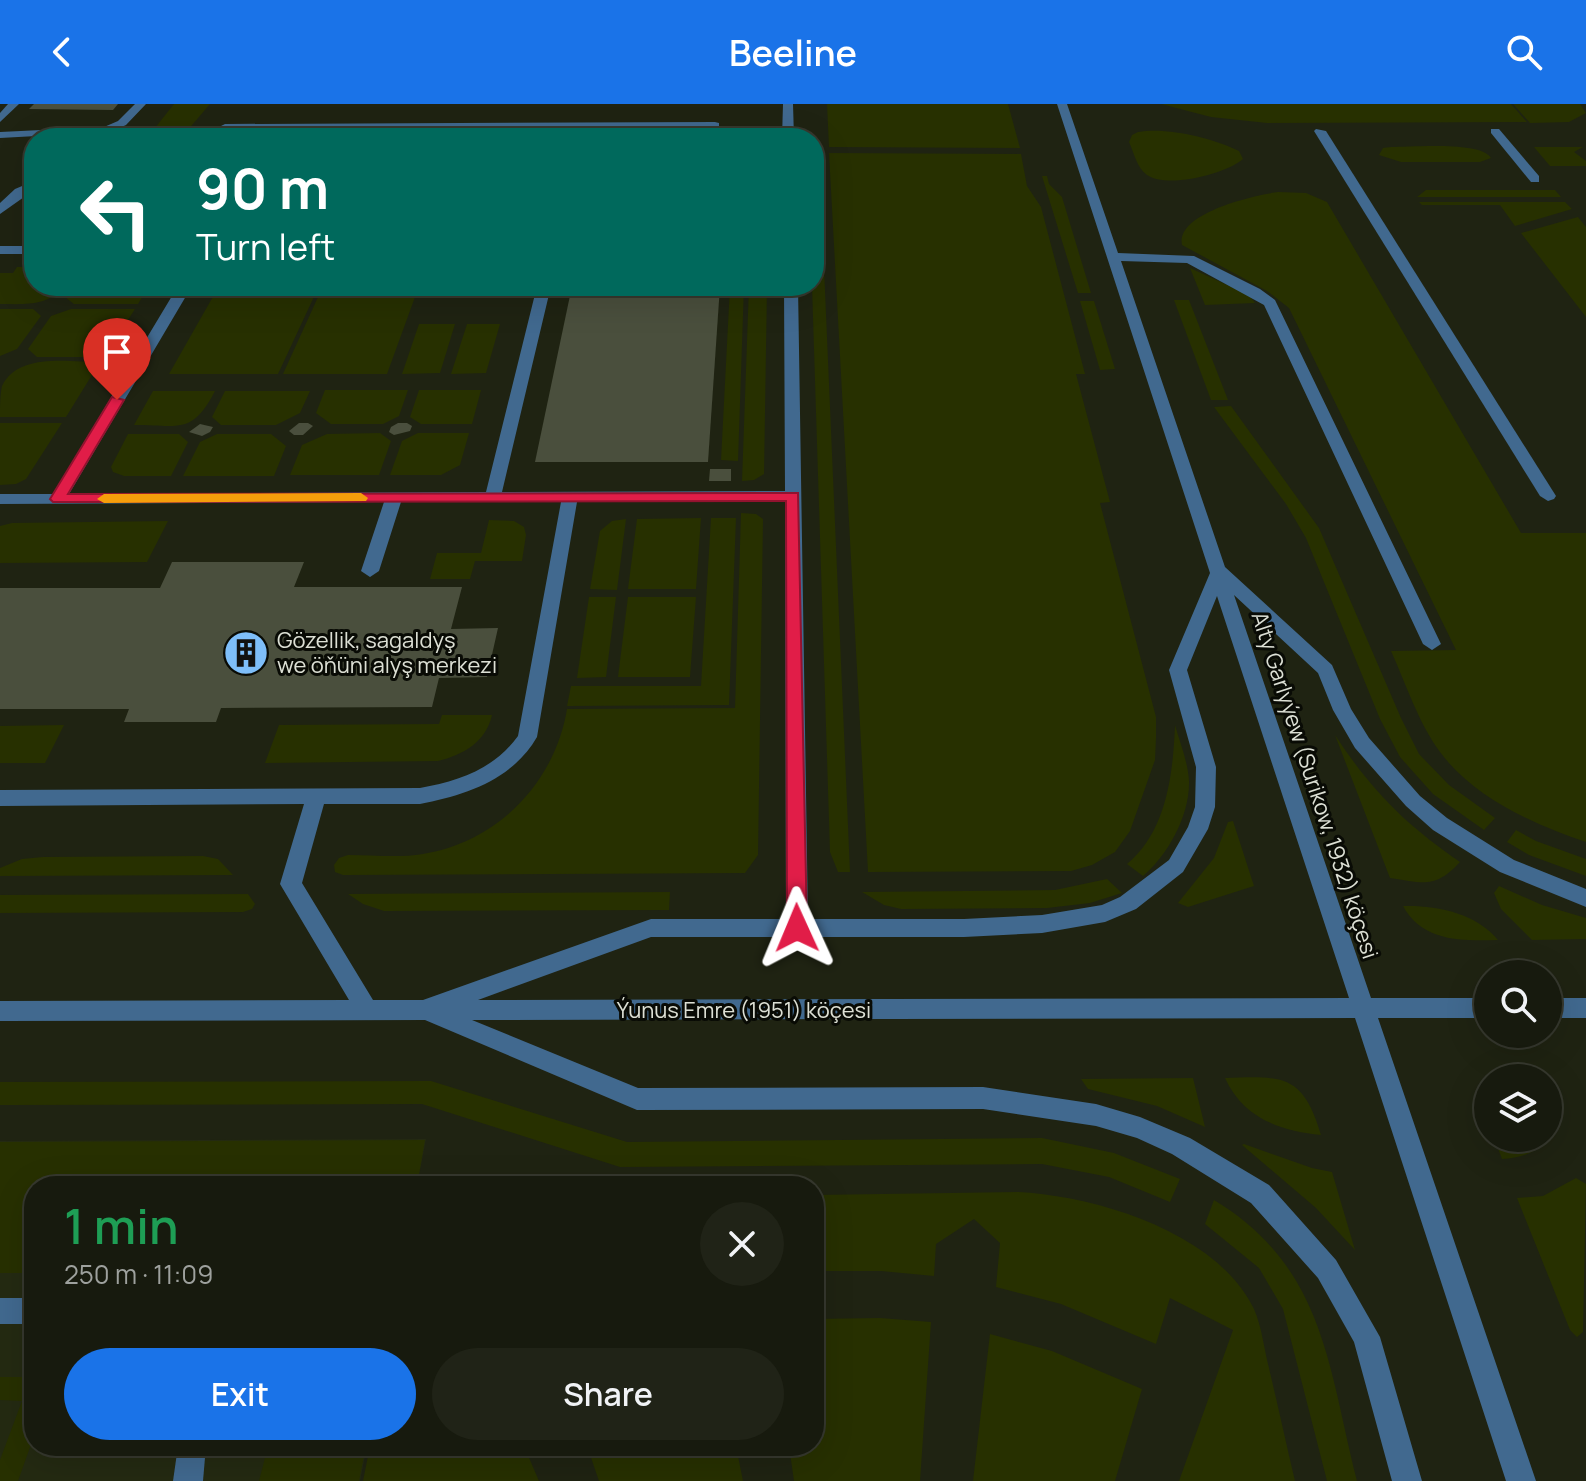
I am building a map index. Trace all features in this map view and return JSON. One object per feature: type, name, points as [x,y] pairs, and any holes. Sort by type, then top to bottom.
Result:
[{"type":"street","points":[[0,119],[14,104]]},
{"type":"street","points":[[111,128],[122,123],[141,104]]},
{"type":"street","points":[[788,104],[788,128]]},
{"type":"street","name":"Alty Garlyýew (Surikow, 1932) köçesi","points":[[1062,104],[1521,1481]]},
{"type":"street","points":[[658,128],[715,125]]},
{"type":"street","points":[[225,127],[445,128]]},
{"type":"street","points":[[1320,131],[1548,496]]},
{"type":"street","points":[[1495,131],[1535,179]]},
{"type":"street","points":[[0,135],[24,134]]},
{"type":"street","points":[[0,210],[24,190]]},
{"type":"street","points":[[0,250],[24,250]]},
{"type":"street","points":[[1114,257],[1189,259],[1255,292],[1270,303],[1432,644]]},
{"type":"street","points":[[58,499],[179,296]]},
{"type":"street","points":[[493,497],[542,296]]},
{"type":"street","points":[[791,296],[797,928]]},
{"type":"street","points":[[0,499],[793,496]]},
{"type":"street","points":[[0,798],[420,796],[451,791],[499,768],[518,752],[527,737],[570,497]]},
{"type":"street","points":[[370,571],[394,498]]},
{"type":"street","points":[[423,1010],[651,928],[964,928],[1042,924],[1105,913],[1128,903],[1176,866],[1189,847],[1205,807],[1206,767],[1178,670],[1219,571],[1326,670],[1342,710],[1362,743],[1413,801],[1440,824],[1507,866],[1586,898]]},
{"type":"street","points":[[316,797],[291,884],[367,1010]]},
{"type":"street","name":"Ýunus Emre (1951) köçesi","points":[[0,1011],[1474,1008]]},
{"type":"street","points":[[1562,1008],[1586,1008]]},
{"type":"street","points":[[423,1010],[637,1099],[983,1098],[1096,1115],[1140,1128],[1181,1146],[1260,1194],[1327,1269],[1366,1337],[1407,1481]]},
{"type":"street","points":[[0,1311],[24,1311]]},
{"type":"street","points":[[188,1481],[191,1456]]},
{"type":"shaded area","points":[[426,1139],[419,1176],[24,1176],[24,1456],[365,1456],[360,1481],[0,1481],[0,1141]]},
{"type":"green space","points":[[174,104],[210,104],[190,128],[155,128]]},
{"type":"green space","points":[[827,104],[1008,104],[1020,148],[829,147]]},
{"type":"green space","points":[[1161,104],[1511,104],[1527,122],[1267,123],[1211,117]]},
{"type":"green space","points":[[1513,104],[1580,104],[1586,113],[1569,122],[1530,123]]},
{"type":"green space","points":[[1138,132],[1176,132],[1203,138],[1239,151],[1243,159],[1224,170],[1196,178],[1156,179],[1141,168],[1129,142],[1132,135]]},
{"type":"green space","points":[[1461,147],[1475,149],[1491,158],[1480,162],[1401,162],[1379,155],[1383,148]]},
{"type":"green space","points":[[1534,147],[1583,147],[1574,152],[1586,161],[1586,166],[1550,166]]},
{"type":"green space","points":[[829,153],[1021,154],[1027,186],[1041,207],[1085,374],[1076,374],[1110,502],[1100,503],[1156,717],[1155,760],[1130,831],[1115,852],[1092,865],[1071,871],[868,872]]},
{"type":"green space","points":[[1042,176],[1047,176],[1049,184],[1062,197],[1091,293],[1078,293]]},
{"type":"green space","points":[[1426,190],[1555,190],[1561,197],[1417,197]]},
{"type":"green space","points":[[1278,192],[1306,193],[1327,202],[1521,533],[1586,533],[1586,842],[1506,808],[1469,783],[1440,752],[1419,716],[1391,651],[1456,650],[1289,308],[1267,291],[1182,245],[1183,234],[1203,215],[1252,197]]},
{"type":"green space","points":[[1419,202],[1565,202],[1572,209],[1515,226],[1500,205],[1422,205]]},
{"type":"green space","points":[[1578,217],[1586,227],[1586,317],[1521,233]]},
{"type":"green space","points":[[17,267],[24,267],[24,296],[53,296],[27,304],[0,304],[0,273],[13,273]]},
{"type":"green space","points":[[824,267],[850,872],[838,872],[830,852],[812,296],[824,296]]},
{"type":"green space","points":[[1190,268],[1249,295],[1255,303],[1205,305]]},
{"type":"green space","points":[[143,296],[138,304],[74,304],[65,297]]},
{"type":"green space","points":[[213,296],[314,296],[278,374],[169,374]]},
{"type":"green space","points":[[318,296],[415,296],[387,374],[283,374]]},
{"type":"green space","points":[[729,296],[744,296],[738,461],[721,460]]},
{"type":"green space","points":[[749,296],[767,296],[764,474],[754,480],[742,481]]},
{"type":"green space","points":[[1174,300],[1189,300],[1228,400],[1211,400]]},
{"type":"green space","points":[[1080,301],[1094,301],[1115,369],[1100,370]]},
{"type":"green space","points":[[0,309],[33,309],[41,316],[17,349],[0,356]]},
{"type":"green space","points":[[71,309],[135,309],[104,357],[37,357],[28,349],[51,316]]},
{"type":"green space","points":[[419,324],[455,324],[440,373],[402,374]]},
{"type":"green space","points":[[467,324],[500,324],[486,373],[451,374]]},
{"type":"green space","points":[[45,361],[100,362],[66,417],[0,417],[2,386],[20,368]]},
{"type":"green space","points":[[325,390],[408,390],[399,416],[383,424],[331,424],[316,413]]},
{"type":"green space","points":[[419,390],[481,390],[472,424],[421,424],[410,417]]},
{"type":"green space","points":[[153,391],[215,391],[199,415],[191,421],[174,426],[134,425]]},
{"type":"green space","points":[[225,391],[310,391],[300,413],[276,425],[221,425],[212,417]]},
{"type":"green space","points":[[1231,406],[1319,528],[1419,754],[1449,785],[1495,818],[1484,830],[1433,794],[1400,757],[1380,719],[1306,538],[1286,504],[1214,407]]},
{"type":"green space","points":[[0,423],[62,423],[26,479],[16,484],[0,485]]},
{"type":"green space","points":[[380,433],[391,441],[379,475],[290,475],[302,445],[327,434]]},
{"type":"green space","points":[[418,433],[469,433],[460,465],[441,475],[390,475],[402,441]]},
{"type":"green space","points":[[128,434],[179,434],[188,442],[171,476],[124,476],[113,472],[111,467]]},
{"type":"green space","points":[[217,434],[271,434],[286,446],[274,476],[183,476],[200,442]]},
{"type":"green space","points":[[741,513],[756,514],[763,519],[758,855],[745,873],[343,875],[335,872],[334,865],[339,858],[348,855],[423,854],[475,837],[498,822],[536,784],[550,761],[567,709],[735,708]]},
{"type":"green space","points":[[701,518],[696,589],[628,589],[637,519]]},
{"type":"green space","points":[[711,518],[736,518],[729,705],[567,706],[571,686],[701,686]]},
{"type":"green space","points":[[626,519],[617,590],[590,589],[600,531],[612,521]]},
{"type":"green space","points":[[489,520],[514,521],[524,527],[526,535],[522,561],[475,561],[470,579],[430,579],[437,553],[481,553]]},
{"type":"green space","points":[[168,521],[147,562],[0,563],[0,526],[12,523]]},
{"type":"green space","points":[[589,597],[616,597],[606,677],[577,678]]},
{"type":"green space","points":[[628,597],[696,597],[690,677],[618,677]]},
{"type":"green space","points":[[442,715],[492,715],[485,733],[472,746],[438,761],[265,763],[279,725],[439,724]]},
{"type":"green space","points":[[64,725],[45,763],[0,763],[0,726]]},
{"type":"green space","points":[[1175,725],[1189,781],[1186,807],[1169,846],[1143,876],[1127,864],[1140,851],[1159,818],[1169,781]]},
{"type":"green space","points":[[1335,735],[1362,773],[1391,805],[1460,862],[1451,871],[1428,882],[1390,878]]},
{"type":"green space","points":[[1233,821],[1254,886],[1188,907],[1178,903],[1214,858],[1228,822]]},
{"type":"green space","points":[[1516,830],[1536,841],[1586,859],[1586,876],[1529,855],[1507,842]]},
{"type":"green space","points":[[203,856],[218,859],[233,875],[0,876],[0,868],[22,859]]},
{"type":"green space","points":[[1107,879],[1122,893],[1090,903],[1047,908],[901,909],[884,905],[862,892],[1055,890]]},
{"type":"green space","points":[[1499,886],[1542,905],[1586,918],[1586,939],[1532,940],[1501,909],[1494,893]]},
{"type":"green space","points":[[670,892],[669,910],[384,911],[363,904],[348,894]]},
{"type":"green space","points":[[248,894],[255,904],[252,909],[243,912],[0,913],[0,895]]},
{"type":"green space","points":[[1403,906],[1455,912],[1479,923],[1498,940],[1458,939],[1432,933],[1411,918]]},
{"type":"green space","points":[[1262,1077],[1288,1083],[1307,1100],[1321,1135],[1277,1126],[1252,1113],[1225,1078]]},
{"type":"green space","points":[[1193,1078],[1205,1127],[1157,1106],[1088,1089],[1081,1079]]},
{"type":"green space","points":[[431,1081],[627,1142],[1042,1138],[1114,1153],[1180,1179],[1170,1202],[1109,1177],[1042,1164],[620,1167],[422,1104],[0,1105],[0,1082]]},
{"type":"green space","points":[[425,1140],[419,1176],[24,1176],[24,1273],[0,1273],[0,1142]]},
{"type":"green space","points":[[1244,1144],[1332,1172],[1355,1250],[1316,1208]]},
{"type":"green space","points":[[1499,1152],[1531,1152],[1515,1158],[1502,1159]]},
{"type":"green space","points":[[1576,1178],[1586,1184],[1583,1332],[1577,1337],[1570,1330],[1517,1198],[1543,1196]]},
{"type":"green space","points":[[1018,1192],[1049,1195],[1117,1210],[1184,1239],[1212,1259],[1236,1282],[1254,1309],[1295,1481],[1179,1481],[1233,1330],[1170,1298],[1156,1344],[1061,1304],[996,1287],[1000,1243],[974,1219],[936,1244],[934,1276],[881,1271],[824,1271],[824,1195]]},
{"type":"green space","points":[[1214,1200],[1251,1227],[1279,1256],[1300,1288],[1328,1360],[1357,1481],[1327,1481],[1283,1309],[1259,1268],[1205,1224]]},
{"type":"green space","points":[[880,1318],[931,1322],[920,1481],[794,1481],[790,1456],[824,1456],[824,1319]]},
{"type":"green space","points":[[990,1334],[1052,1351],[1142,1389],[1115,1481],[973,1481]]},
{"type":"green space","points":[[0,1377],[24,1377],[24,1456],[27,1456],[18,1481],[0,1481],[0,1460],[22,1401],[0,1400]]},
{"type":"green space","points":[[265,1456],[364,1456],[359,1481],[259,1481]]},
{"type":"green space","points":[[368,1456],[528,1456],[539,1481],[363,1481]]},
{"type":"green space","points":[[590,1456],[738,1456],[743,1481],[599,1481]]},
{"type":"building","points":[[34,104],[118,104],[113,110],[29,109]]},
{"type":"building","points":[[570,296],[719,296],[708,462],[535,462]]},
{"type":"building","points":[[299,423],[313,426],[303,435],[294,435],[289,431]]},
{"type":"building","points":[[398,423],[412,426],[410,431],[394,435],[389,432]]},
{"type":"building","points":[[200,424],[213,427],[202,436],[189,432]]},
{"type":"building","points":[[710,469],[731,469],[731,481],[709,481]]},
{"type":"building","name":"Gözellik, sagaldyş we öňüni alyş merkezi","points":[[172,562],[304,562],[294,587],[462,587],[451,629],[498,628],[487,677],[439,678],[432,707],[221,708],[216,722],[124,722],[129,709],[0,709],[0,588],[160,588]]},
{"type":"slow traffic","points":[[104,499],[361,498]]},
{"type":"place","name":"Gözellik, sagaldyş we öňüni alyş merkezi","points":[[246,653]]},
{"type":"route","points":[[117,400],[58,499],[793,496],[797,928]]}]
